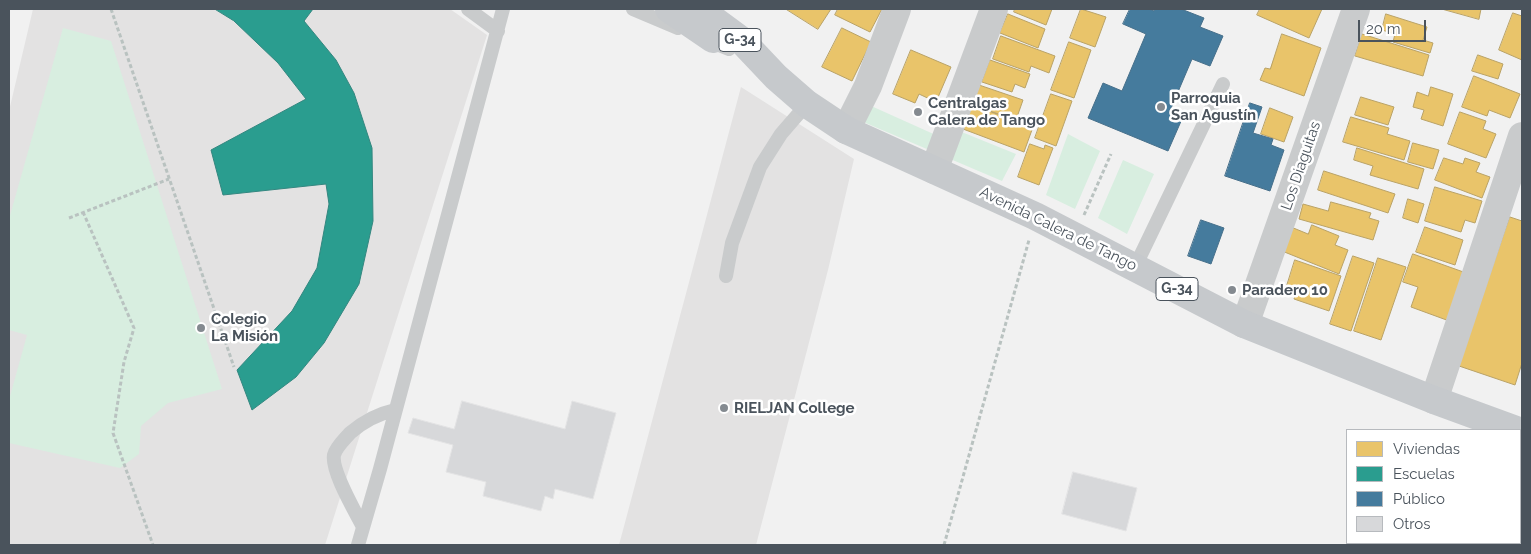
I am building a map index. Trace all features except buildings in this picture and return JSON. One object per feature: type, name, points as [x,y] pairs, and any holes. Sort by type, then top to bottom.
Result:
[{"type":"main road","name":"Avenida Calera de Tango","points":[[669,9],[729,49],[776,77]]},
{"type":"main road","name":"Avenida Calera de Tango","points":[[699,9],[741,40],[776,77],[806,104],[846,130],[1035,216],[1244,324],[1434,400],[1514,429]]},
{"type":"street","points":[[846,130],[868,86],[897,9]]},
{"type":"street","points":[[934,170],[994,9]]},
{"type":"street","name":"Los Diaguitas","points":[[1244,324],[1356,9]]},
{"type":"street","points":[[1434,400],[1522,136]]},
{"type":"lane","points":[[468,9],[498,32]]},
{"type":"lane","points":[[358,545],[504,9]]},
{"type":"lane","points":[[498,32],[513,9]]},
{"type":"lane","points":[[633,9],[729,49]]},
{"type":"lane","points":[[1135,267],[1223,84]]},
{"type":"lane","points":[[726,276],[732,243],[760,166],[781,134],[806,104]]},
{"type":"lane","points":[[363,526],[335,470],[334,454],[340,444],[366,421],[382,413],[394,410]]},
{"type":"path","points":[[110,9],[234,367]]},
{"type":"path","points":[[1083,217],[1112,154]]},
{"type":"path","points":[[69,218],[169,179]]},
{"type":"path","points":[[83,212],[134,328],[124,362],[113,432],[153,545]]},
{"type":"path","points":[[944,545],[1035,216]]},
{"type":"shaded area","name":"Colegio La Misión","points":[[33,9],[450,9],[487,35],[325,545],[9,545],[9,111]]},
{"type":"shaded area","name":"RIELJAN College","points":[[741,87],[854,159],[828,270],[756,545],[619,545]]},
{"type":"green space","points":[[63,28],[111,41],[222,389],[168,403],[141,426],[139,454],[120,468],[9,443],[9,400],[27,335],[9,330],[9,219]]},
{"type":"green space","points":[[869,105],[938,136],[942,124],[1016,154],[1002,181],[861,121]]},
{"type":"green space","points":[[1068,134],[1100,151],[1075,209],[1046,195]]},
{"type":"green space","points":[[1123,160],[1154,174],[1127,234],[1098,218]]},
{"type":"place","name":"Parroquia San Agustín","points":[[1161,107]]},
{"type":"place","name":"Centralgas Calera de Tango","points":[[918,112]]},
{"type":"place","name":"Paradero 10","points":[[1232,290]]},
{"type":"place","name":"Colegio La Misión","points":[[201,328]]},
{"type":"place","name":"RIELJAN College","points":[[724,408]]}]
